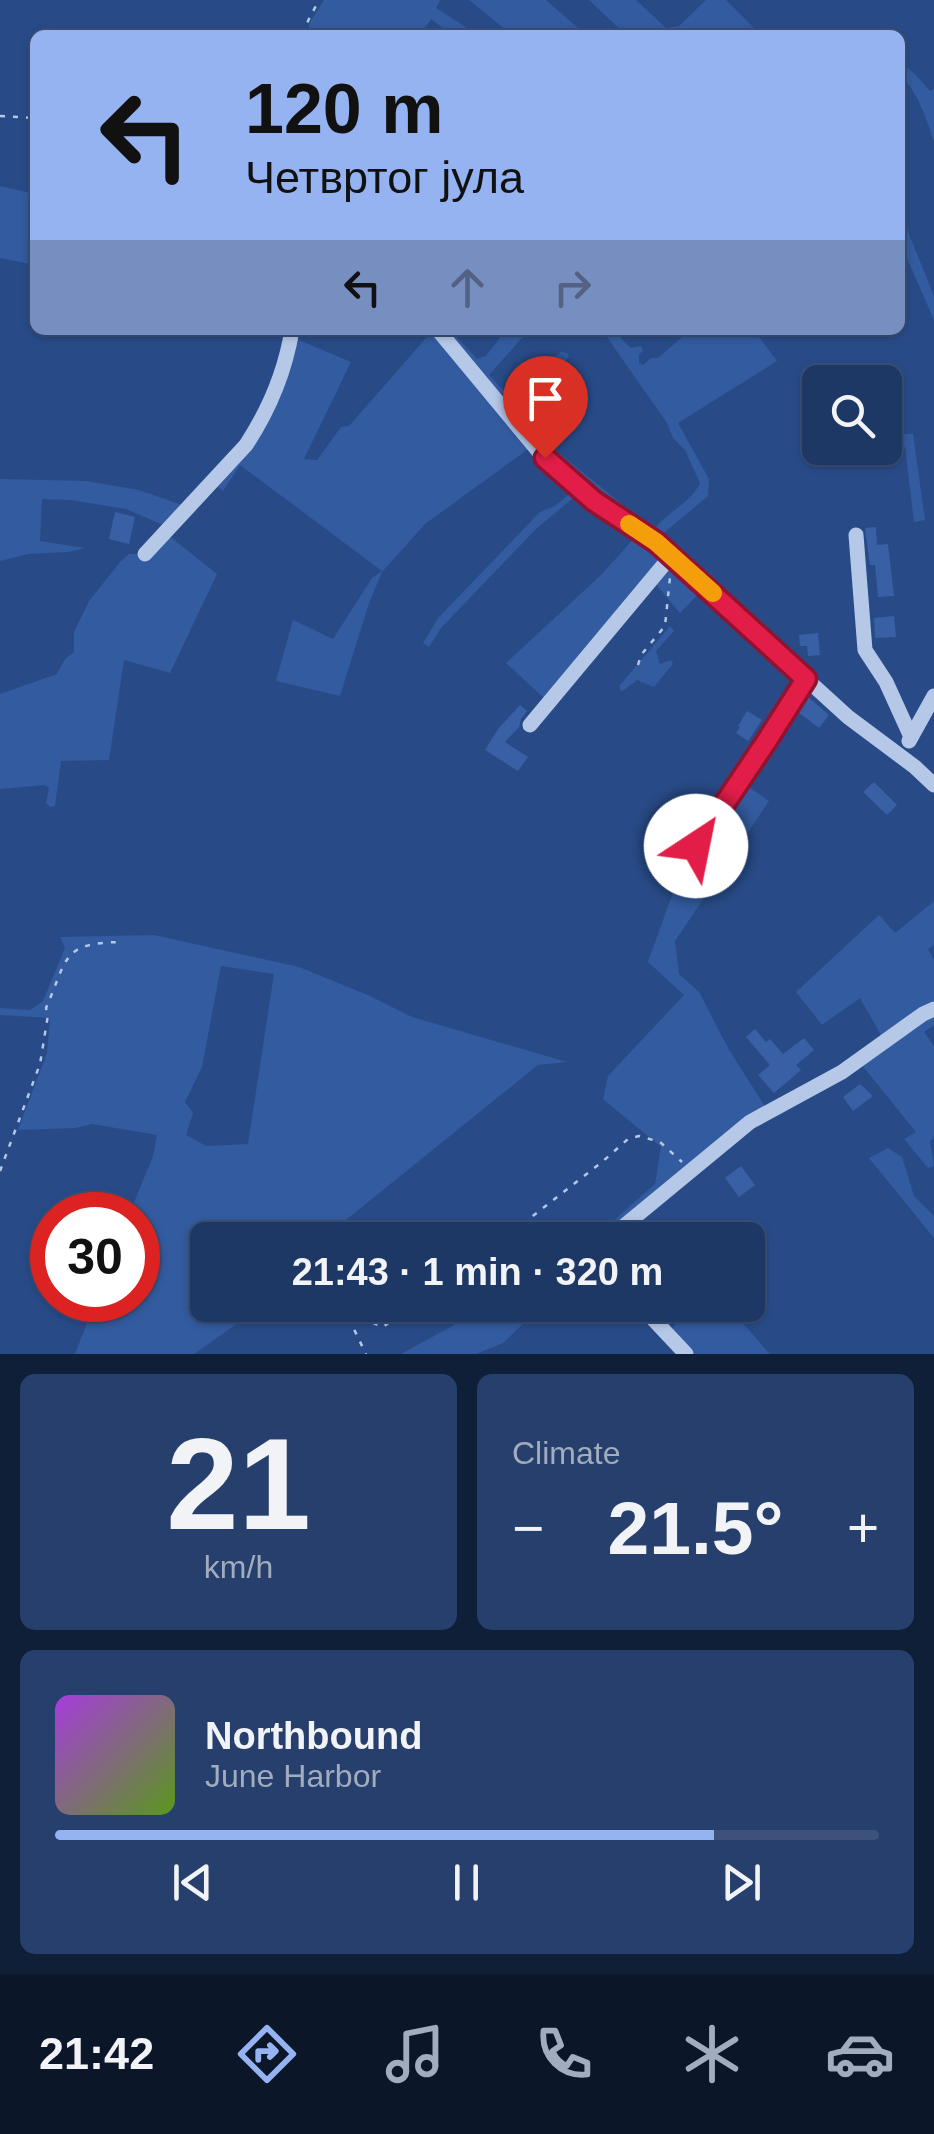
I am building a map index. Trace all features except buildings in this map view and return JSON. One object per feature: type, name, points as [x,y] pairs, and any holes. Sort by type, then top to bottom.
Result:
[{"type":"street","points":[[145,554],[252,436],[279,380],[291,335]]},
{"type":"street","points":[[442,335],[554,468],[594,501],[656,542],[848,717],[933,782]]},
{"type":"street","points":[[856,535],[865,650],[886,682],[911,737]]},
{"type":"street","points":[[530,725],[671,556]]},
{"type":"street","points":[[696,846],[806,679]]},
{"type":"street","points":[[902,756],[934,696]]},
{"type":"street","points":[[628,1222],[750,1122],[842,1072],[934,1009]]},
{"type":"street","points":[[656,1322],[686,1354]]},
{"type":"path","points":[[306,30],[319,0]]},
{"type":"path","points":[[0,116],[30,118]]},
{"type":"path","points":[[638,665],[641,655],[665,626],[671,556]]},
{"type":"path","points":[[0,1171],[40,1064],[46,1008],[69,956],[76,948],[96,942],[121,942]]},
{"type":"path","points":[[525,1222],[628,1140],[640,1136],[660,1142],[691,1169]]},
{"type":"path","points":[[350,1322],[366,1354]]},
{"type":"shaded area","points":[[324,0],[440,0],[436,8],[470,30],[445,30],[431,19],[423,30],[308,30]]},
{"type":"shaded area","points":[[469,0],[546,0],[580,30],[506,30]]},
{"type":"shaded area","points":[[589,0],[636,0],[666,28],[679,26],[706,0],[726,0],[756,30],[621,30]]},
{"type":"shaded area","points":[[905,66],[930,91],[934,89],[934,141],[917,97],[906,82]]},
{"type":"shaded area","points":[[0,186],[30,193],[30,264],[0,258]]},
{"type":"shaded area","points":[[905,224],[934,296],[934,320],[905,253]]},
{"type":"shaded area","points":[[429,335],[437,335],[531,447],[425,524],[382,572],[340,696],[276,681],[293,620],[333,639],[372,578],[382,571],[240,465],[223,491],[214,484],[248,448],[294,338],[351,362],[304,459],[317,460],[341,427],[349,426]]},
{"type":"shaded area","points":[[446,335],[455,335],[477,359],[486,356],[502,335],[525,335],[489,375],[509,396],[561,352],[567,353],[569,357],[512,414]]},
{"type":"shaded area","points":[[605,335],[618,335],[631,348],[641,346],[639,363],[643,365],[658,358],[684,335],[758,335],[777,361],[678,423],[709,479],[708,496],[658,538],[651,534],[656,527],[700,483],[667,423]]},
{"type":"shaded area","points":[[902,434],[913,434],[925,520],[914,522]]},
{"type":"shaded area","points":[[550,446],[623,505],[626,510],[622,515],[541,448]]},
{"type":"shaded area","points":[[0,479],[86,481],[139,490],[185,506],[166,526],[126,509],[42,499],[40,541],[85,548],[0,561]]},
{"type":"shaded area","points":[[574,490],[579,493],[536,529],[441,628],[429,647],[423,643],[439,617],[540,512],[555,506]]},
{"type":"shaded area","points":[[638,534],[666,554],[546,700],[506,663],[601,575]]},
{"type":"shaded area","points":[[168,535],[217,574],[170,673],[124,660],[109,760],[61,761],[55,806],[46,803],[49,788],[45,785],[0,789],[0,694],[57,674],[74,652],[74,632],[89,601],[120,562]]},
{"type":"shaded area","points":[[672,560],[703,589],[680,613],[654,582]]},
{"type":"shaded area","points":[[670,626],[674,631],[656,651],[660,664],[671,660],[673,664],[654,687],[637,680],[620,690],[620,685]]},
{"type":"shaded area","points":[[743,783],[769,801],[675,941],[679,974],[699,992],[728,1048],[771,1116],[752,1125],[625,1222],[612,1222],[655,1184],[661,1147],[603,1099],[608,1076],[684,995],[648,962],[671,898],[691,858]]},
{"type":"shaded area","points":[[934,901],[934,945],[928,949],[934,960],[934,1025],[924,1032],[934,1046],[934,1137],[930,1141],[934,1166],[928,1168],[904,1139],[916,1132],[861,1064],[887,1046],[860,998],[822,1025],[796,992],[879,915],[895,933]]},
{"type":"shaded area","points":[[154,935],[299,967],[412,1017],[567,1062],[538,1065],[343,1222],[190,1222],[190,1322],[240,1322],[194,1354],[75,1354],[87,1322],[160,1322],[160,1192],[138,1192],[157,1135],[92,1124],[18,1130],[47,1053],[50,1018],[0,1015],[0,1008],[30,1010],[43,1001],[65,948],[60,937]],"holes":[[[221,966],[274,974],[248,1144],[206,1146],[186,1135],[193,1113],[185,1102],[202,1067]]]},
{"type":"shaded area","points":[[888,1148],[902,1157],[914,1196],[934,1216],[934,1238],[869,1158]]},
{"type":"shaded area","points":[[460,1322],[525,1322],[503,1343],[476,1354],[401,1354]]},
{"type":"shaded area","points":[[678,1322],[742,1322],[770,1354],[694,1354],[671,1329]]},
{"type":"slow traffic","points":[[629,524],[656,542],[713,593]]},
{"type":"route","points":[[545,458],[594,501],[656,542],[806,679],[696,846]]}]
